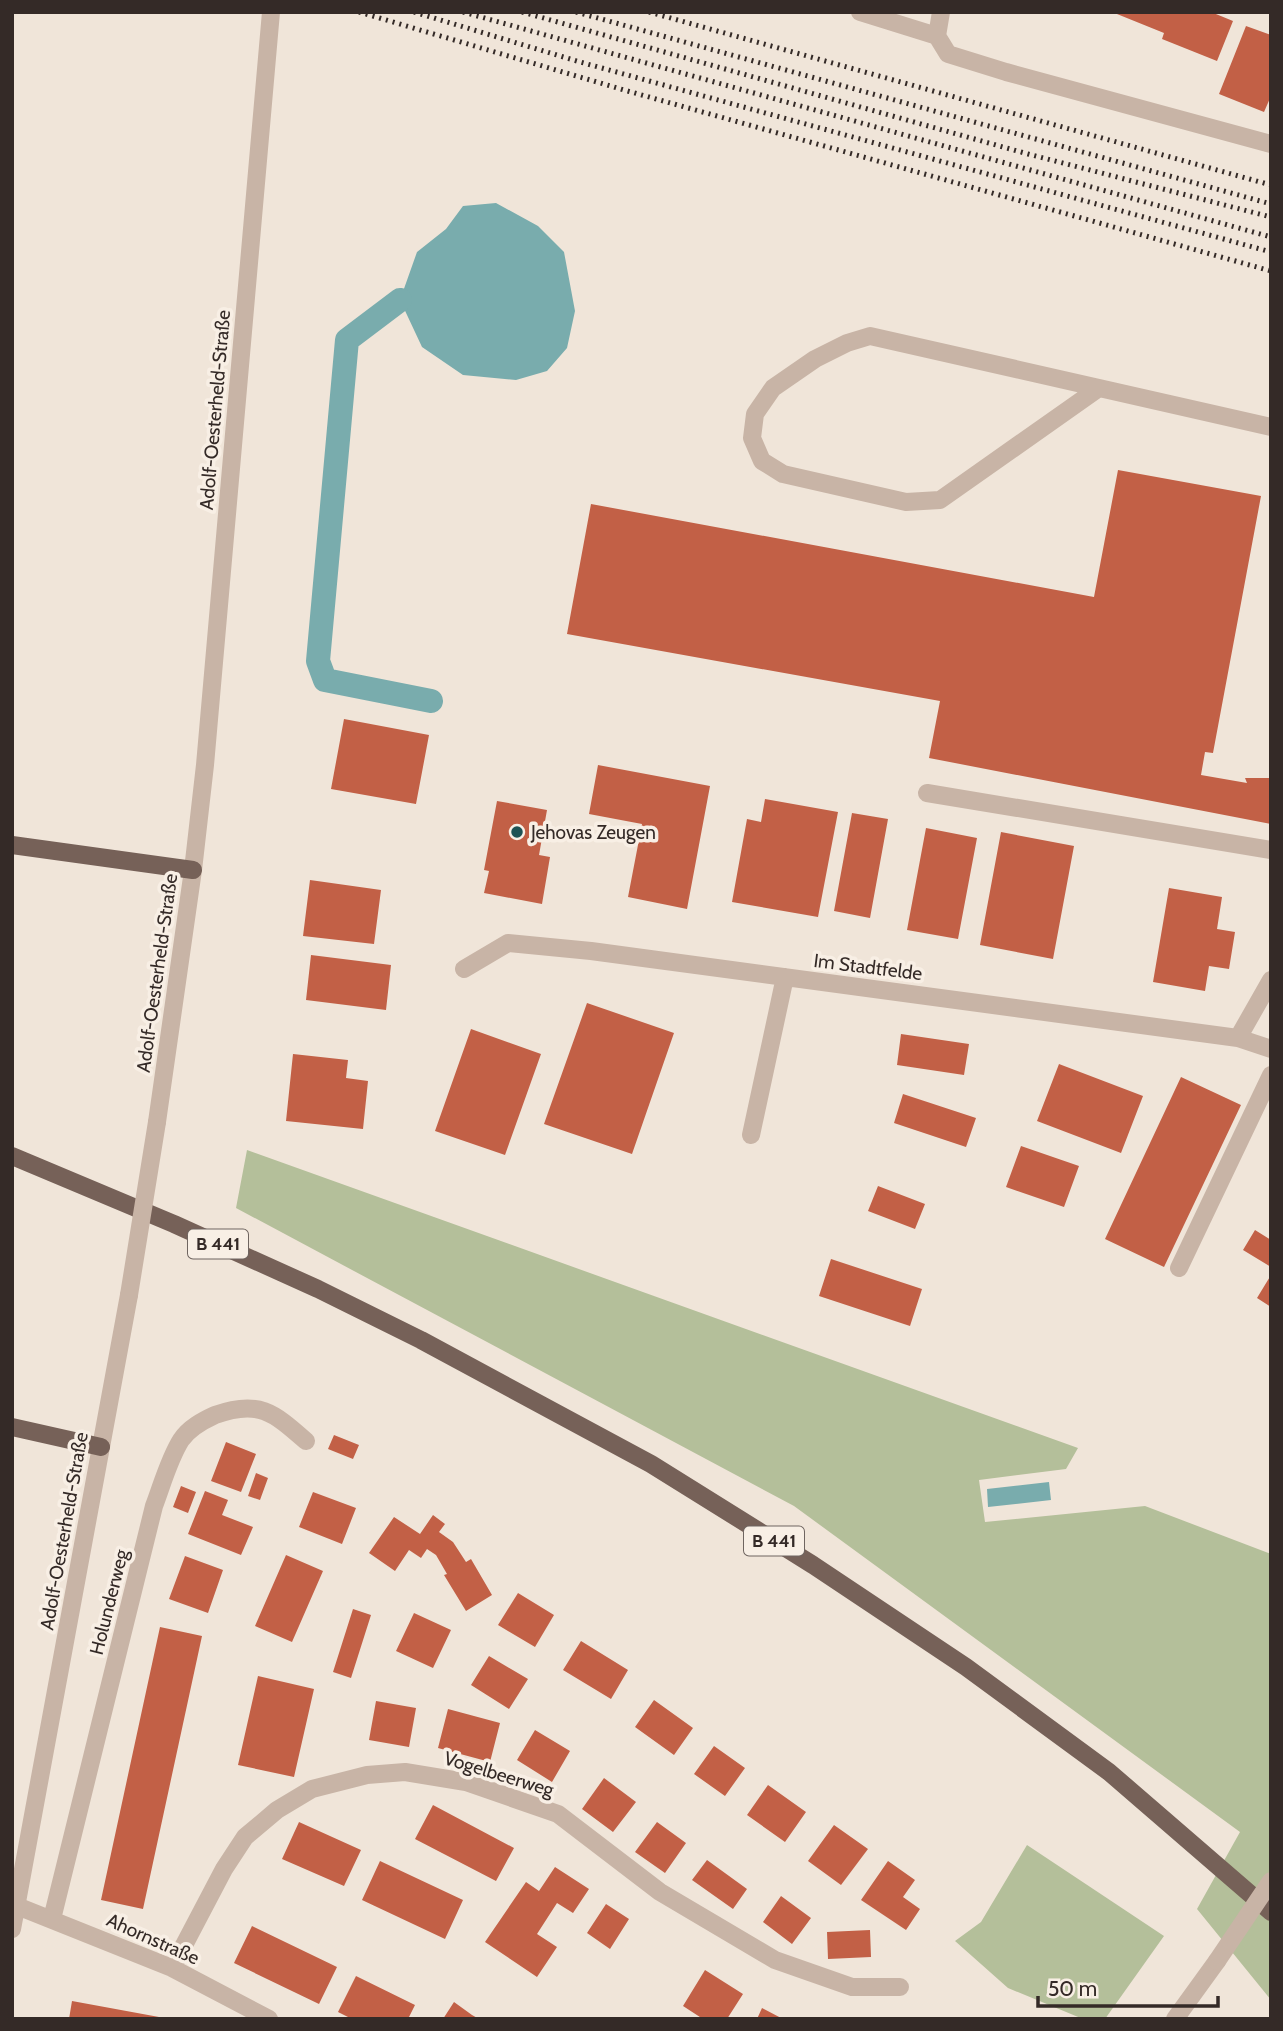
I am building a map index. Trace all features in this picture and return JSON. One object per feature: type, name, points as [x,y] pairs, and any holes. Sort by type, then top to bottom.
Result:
[{"type":"main road","points":[[12,845],[193,870]]},
{"type":"main road","name":"B 441","points":[[12,1156],[174,1224],[318,1289],[421,1340],[651,1464],[813,1565],[966,1667],[1109,1772],[1271,1912]]},
{"type":"main road","points":[[12,1427],[102,1447]]},
{"type":"street","points":[[860,12],[937,36]]},
{"type":"street","points":[[941,12],[937,36],[948,54],[1271,144]]},
{"type":"street","name":"Adolf-Oesterheld-Straße","points":[[12,1929],[14,1905],[102,1447],[158,1122],[193,870],[205,765],[271,16]]},
{"type":"street","points":[[1099,388],[940,500],[906,502],[783,474],[761,461],[752,438],[755,414],[773,388],[815,359],[847,343],[870,336],[1271,427]]},
{"type":"street","points":[[927,793],[1271,850]]},
{"type":"street","name":"Im Stadtfelde","points":[[464,969],[508,943],[591,951],[1238,1038],[1271,1049]]},
{"type":"street","points":[[751,1135],[785,977]]},
{"type":"street","points":[[1238,1038],[1271,980]]},
{"type":"street","points":[[1180,1268],[1271,1076]]},
{"type":"street","name":"Holunderweg","points":[[52,1919],[154,1506],[180,1442],[189,1430],[204,1420],[234,1408],[257,1408],[280,1418],[306,1441]]},
{"type":"street","name":"Vogelbeerweg","points":[[172,1968],[224,1869],[245,1837],[277,1810],[312,1789],[367,1775],[405,1772],[466,1782],[558,1814],[660,1892],[775,1961],[852,1987],[900,1987]]},
{"type":"street","points":[[1175,2019],[1271,1881]]},
{"type":"street","name":"Ahornstraße","points":[[14,1905],[172,1968],[270,2019]]},
{"type":"green space","points":[[247,1150],[1078,1448],[1066,1469],[979,1480],[985,1522],[1145,1506],[1271,1554],[1271,2000],[1197,1909],[1240,1832],[794,1506],[236,1208]]},
{"type":"green space","points":[[1027,1845],[1164,1936],[1105,2019],[1083,2019],[1008,1988],[955,1941],[981,1922]]},
{"type":"water","points":[[496,203],[538,226],[564,252],[575,311],[567,348],[547,371],[516,380],[463,375],[422,347],[400,300],[417,252],[446,229],[463,206]]},
{"type":"water","points":[[1049,1482],[1051,1500],[988,1507],[987,1489]]},
{"type":"building","points":[[1112,12],[1211,12],[1233,21],[1217,61],[1162,39],[1164,33]]},
{"type":"building","points":[[1246,26],[1271,35],[1271,96],[1264,112],[1219,94]]},
{"type":"building","points":[[1118,470],[1261,496],[1213,753],[1205,752],[1201,775],[1247,783],[1245,778],[1271,778],[1271,824],[929,758],[940,701],[567,634],[591,504],[1094,597]]},
{"type":"building","points":[[344,719],[429,735],[416,804],[331,789]]},
{"type":"building","points":[[598,765],[710,786],[687,909],[628,897],[642,824],[589,814]]},
{"type":"building","points":[[765,799],[838,812],[818,917],[732,902],[747,819],[761,822]]},
{"type":"building","name":"Jehovas Zeugen","points":[[497,801],[547,810],[539,855],[550,857],[542,904],[484,893],[489,871],[484,870]]},
{"type":"building","points":[[852,813],[888,819],[870,918],[834,911]]},
{"type":"building","points":[[926,828],[977,838],[958,939],[907,930]]},
{"type":"building","points":[[1001,832],[1074,846],[1053,959],[980,945]]},
{"type":"building","points":[[310,880],[381,890],[374,944],[303,936]]},
{"type":"building","points":[[1169,888],[1222,897],[1217,929],[1235,932],[1229,969],[1209,966],[1205,991],[1153,982]]},
{"type":"building","points":[[311,955],[391,965],[386,1010],[306,1000]]},
{"type":"building","points":[[587,1003],[674,1033],[632,1154],[544,1124]]},
{"type":"building","points":[[471,1029],[541,1054],[505,1155],[435,1131]]},
{"type":"building","points":[[901,1034],[969,1044],[964,1075],[897,1065]]},
{"type":"building","points":[[293,1054],[348,1060],[346,1078],[368,1081],[363,1129],[286,1121]]},
{"type":"building","points":[[1059,1064],[1143,1096],[1121,1153],[1037,1121]]},
{"type":"building","points":[[1181,1077],[1241,1105],[1164,1267],[1105,1239]]},
{"type":"building","points":[[903,1094],[976,1118],[966,1147],[894,1123]]},
{"type":"building","points":[[1021,1146],[1079,1166],[1064,1207],[1006,1187]]},
{"type":"building","points":[[878,1186],[925,1204],[915,1229],[868,1211]]},
{"type":"building","points":[[1255,1230],[1271,1240],[1271,1267],[1243,1250]]},
{"type":"building","points":[[831,1259],[922,1289],[910,1326],[819,1296]]},
{"type":"building","points":[[1271,1275],[1271,1307],[1257,1298]]},
{"type":"building","points":[[334,1435],[359,1445],[353,1459],[328,1449]]},
{"type":"building","points":[[226,1442],[256,1454],[241,1492],[211,1481]]},
{"type":"building","points":[[256,1473],[268,1478],[260,1500],[248,1496]]},
{"type":"building","points":[[181,1486],[196,1492],[188,1513],[173,1507]]},
{"type":"building","points":[[205,1491],[228,1500],[222,1515],[253,1527],[241,1555],[188,1534]]},
{"type":"building","points":[[313,1492],[356,1508],[342,1544],[299,1527]]},
{"type":"building","points":[[433,1515],[445,1524],[439,1532],[453,1542],[466,1562],[471,1559],[492,1595],[466,1611],[444,1575],[447,1574],[436,1555],[427,1549],[421,1558],[409,1550],[395,1571],[369,1553],[394,1517],[420,1534]]},
{"type":"building","points":[[286,1555],[323,1571],[292,1642],[255,1626]]},
{"type":"building","points":[[185,1556],[223,1570],[208,1613],[169,1599]]},
{"type":"building","points":[[518,1593],[554,1615],[535,1647],[498,1625]]},
{"type":"building","points":[[353,1609],[371,1615],[351,1678],[333,1672]]},
{"type":"building","points":[[414,1613],[451,1630],[433,1668],[396,1651]]},
{"type":"building","points":[[160,1627],[202,1636],[143,1909],[101,1900]]},
{"type":"building","points":[[581,1641],[628,1670],[611,1699],[563,1670]]},
{"type":"building","points":[[489,1656],[528,1679],[509,1709],[471,1685]]},
{"type":"building","points":[[258,1676],[314,1689],[294,1777],[238,1765]]},
{"type":"building","points":[[654,1700],[693,1728],[674,1755],[635,1727]]},
{"type":"building","points":[[376,1701],[416,1708],[409,1747],[369,1740]]},
{"type":"building","points":[[448,1709],[500,1723],[490,1762],[438,1748]]},
{"type":"building","points":[[535,1730],[570,1751],[552,1782],[517,1760]]},
{"type":"building","points":[[714,1746],[745,1768],[725,1796],[694,1774]]},
{"type":"building","points":[[604,1778],[636,1802],[613,1832],[582,1809]]},
{"type":"building","points":[[768,1785],[806,1812],[785,1842],[747,1815]]},
{"type":"building","points":[[433,1805],[514,1848],[496,1881],[415,1839]]},
{"type":"building","points":[[299,1822],[361,1850],[344,1886],[282,1859]]},
{"type":"building","points":[[657,1822],[686,1843],[665,1873],[635,1852]]},
{"type":"building","points":[[834,1825],[868,1849],[841,1885],[808,1861]]},
{"type":"building","points":[[707,1860],[747,1889],[733,1909],[692,1880]]},
{"type":"building","points":[[380,1861],[463,1900],[445,1939],[362,1900]]},
{"type":"building","points":[[888,1861],[915,1880],[903,1897],[920,1909],[906,1930],[861,1900]]},
{"type":"building","points":[[555,1867],[589,1889],[573,1913],[557,1903],[537,1934],[557,1947],[537,1977],[485,1942],[526,1882],[539,1891]]},
{"type":"building","points":[[781,1896],[811,1918],[792,1944],[763,1922]]},
{"type":"building","points":[[606,1904],[629,1919],[610,1949],[587,1933]]},
{"type":"building","points":[[252,1926],[337,1967],[319,2004],[234,1963]]},
{"type":"building","points":[[870,1930],[871,1957],[828,1959],[827,1932]]},
{"type":"building","points":[[705,1970],[743,1994],[727,2019],[703,2019],[683,2006]]},
{"type":"building","points":[[356,1976],[415,2005],[408,2019],[352,2019],[338,2012]]},
{"type":"building","points":[[72,2001],[159,2017],[159,2019],[69,2019]]},
{"type":"building","points":[[454,2002],[472,2015],[479,2019],[443,2019]]},
{"type":"building","points":[[762,2008],[783,2019],[757,2019]]},
{"type":"waterway","points":[[400,300],[347,340],[318,661],[325,680],[431,701]]},
{"type":"railway","points":[[359,12],[624,90],[1271,271]]},
{"type":"railway","points":[[414,12],[580,62],[1271,252]]},
{"type":"railway","points":[[463,12],[1271,237]]},
{"type":"railway","points":[[522,12],[1028,154],[1271,217]]},
{"type":"railway","points":[[576,12],[1271,204]]},
{"type":"railway","points":[[649,12],[1271,185]]},
{"type":"place","name":"Jehovas Zeugen","points":[[517,832]]}]
